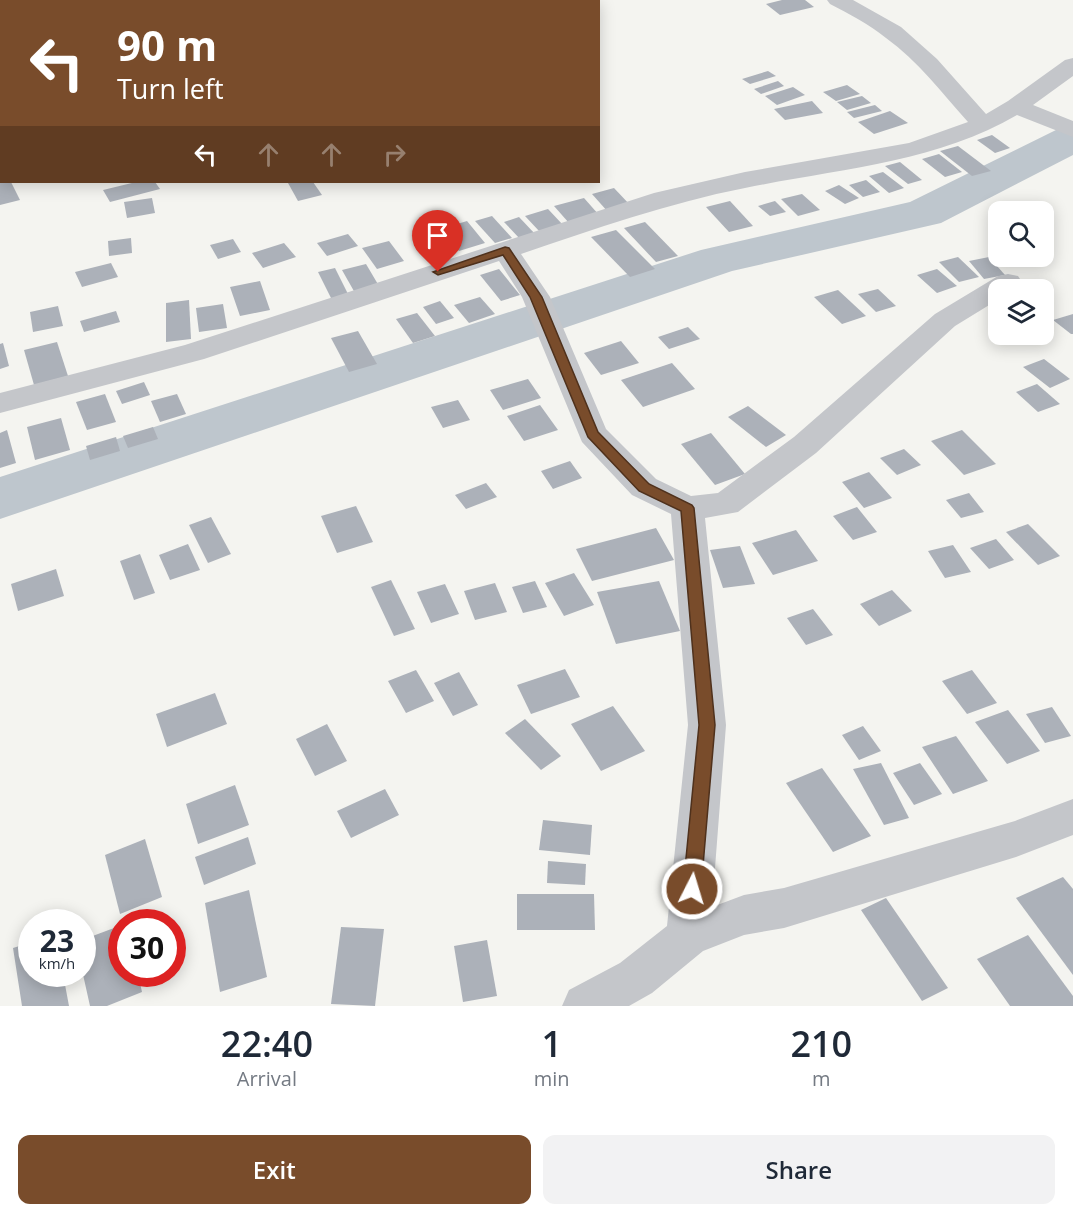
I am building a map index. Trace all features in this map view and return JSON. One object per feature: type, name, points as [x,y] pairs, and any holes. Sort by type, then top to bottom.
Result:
[{"type":"street","points":[[837,0],[894,33],[983,125]]},
{"type":"street","points":[[0,403],[194,352],[663,198],[745,180],[914,149],[983,125],[1016,106],[1073,65]]},
{"type":"street","points":[[1016,106],[1073,130]]},
{"type":"street","points":[[505,250],[536,297],[593,434],[644,487],[687,508],[726,504],[805,445],[945,320],[988,294]]},
{"type":"street","points":[[687,508],[707,725],[688,936]]},
{"type":"street","points":[[585,1006],[636,978],[688,936],[744,915],[784,908],[1016,839],[1073,817]]},
{"type":"building","points":[[782,0],[805,0],[814,7],[780,15],[766,4]]},
{"type":"building","points":[[768,71],[776,76],[750,84],[742,79]]},
{"type":"building","points":[[778,81],[784,86],[761,94],[754,89]]},
{"type":"building","points":[[847,85],[860,94],[836,101],[823,92]]},
{"type":"building","points":[[793,87],[805,95],[777,105],[765,96]]},
{"type":"building","points":[[862,96],[871,103],[847,110],[837,102]]},
{"type":"building","points":[[812,101],[823,113],[785,120],[774,109]]},
{"type":"building","points":[[875,105],[882,111],[854,118],[847,112]]},
{"type":"building","points":[[890,111],[908,123],[874,134],[858,122]]},
{"type":"building","points":[[992,135],[1010,148],[995,153],[977,140]]},
{"type":"building","points":[[958,146],[991,171],[972,176],[940,151]]},
{"type":"building","points":[[939,154],[962,172],[945,177],[922,159]]},
{"type":"building","points":[[900,162],[922,180],[908,184],[885,166]]},
{"type":"building","points":[[883,172],[904,188],[889,193],[869,176]]},
{"type":"building","points":[[866,180],[880,192],[863,197],[849,185]]},
{"type":"building","points":[[0,183],[12,183],[20,200],[0,205]]},
{"type":"building","points":[[132,183],[156,183],[160,189],[110,202],[103,190]]},
{"type":"building","points":[[288,183],[314,183],[322,195],[298,201]]},
{"type":"building","points":[[839,185],[859,198],[845,204],[825,191]]},
{"type":"building","points":[[614,188],[631,206],[608,212],[592,194]]},
{"type":"building","points":[[802,194],[820,210],[798,216],[781,199]]},
{"type":"building","points":[[152,198],[155,213],[127,218],[124,202]]},
{"type":"building","points":[[584,198],[599,215],[569,223],[554,206]]},
{"type":"building","points":[[730,201],[753,226],[729,232],[706,207]]},
{"type":"building","points":[[775,201],[786,212],[770,216],[758,206]]},
{"type":"building","points":[[548,209],[563,225],[540,232],[525,216]]},
{"type":"building","points":[[492,216],[512,238],[495,243],[475,221]]},
{"type":"building","points":[[519,217],[536,235],[521,240],[504,222]]},
{"type":"building","points":[[467,221],[485,243],[459,251],[441,229]]},
{"type":"building","points":[[645,222],[678,256],[656,262],[624,228]]},
{"type":"building","points":[[616,230],[655,269],[630,277],[591,237]]},
{"type":"building","points":[[348,234],[358,246],[327,256],[317,243]]},
{"type":"building","points":[[131,238],[132,253],[109,256],[108,241]]},
{"type":"building","points":[[233,239],[241,252],[218,259],[210,245]]},
{"type":"building","points":[[389,241],[404,261],[377,269],[362,248]]},
{"type":"building","points":[[284,243],[296,257],[263,268],[252,253]]},
{"type":"building","points":[[958,257],[979,277],[959,282],[939,262]]},
{"type":"building","points":[[988,257],[988,267],[998,267],[1005,275],[984,279],[969,261]]},
{"type":"building","points":[[111,263],[118,277],[82,287],[75,272]]},
{"type":"building","points":[[366,264],[379,286],[355,293],[342,270]]},
{"type":"building","points":[[335,268],[349,296],[332,300],[318,272]]},
{"type":"building","points":[[499,269],[520,295],[501,301],[480,275]]},
{"type":"building","points":[[937,269],[957,286],[937,293],[917,275]]},
{"type":"building","points":[[260,281],[270,310],[240,316],[230,287]]},
{"type":"building","points":[[878,289],[896,306],[876,312],[858,294]]},
{"type":"building","points":[[838,290],[866,316],[842,324],[814,297]]},
{"type":"building","points":[[480,297],[495,314],[469,323],[454,305]]},
{"type":"building","points":[[189,300],[191,339],[166,342],[166,303]]},
{"type":"building","points":[[440,301],[454,318],[436,324],[423,307]]},
{"type":"building","points":[[223,304],[227,328],[199,332],[196,308]]},
{"type":"building","points":[[58,306],[63,326],[33,332],[30,312]]},
{"type":"building","points":[[116,311],[120,322],[84,332],[80,321]]},
{"type":"building","points":[[417,313],[435,336],[413,343],[396,319]]},
{"type":"building","points":[[1073,314],[1073,334],[1071,334],[1054,320]]},
{"type":"building","points":[[688,327],[700,339],[669,349],[658,337]]},
{"type":"building","points":[[358,331],[377,364],[349,372],[331,338]]},
{"type":"building","points":[[621,341],[639,363],[601,375],[584,353]]},
{"type":"building","points":[[57,342],[68,376],[34,385],[24,350]]},
{"type":"building","points":[[3,343],[9,366],[0,369],[0,344]]},
{"type":"building","points":[[1044,359],[1070,379],[1050,388],[1023,367]]},
{"type":"building","points":[[672,363],[695,389],[643,407],[621,380]]},
{"type":"building","points":[[528,379],[541,398],[503,410],[490,390]]},
{"type":"building","points":[[144,382],[150,395],[122,404],[116,391]]},
{"type":"building","points":[[1037,384],[1060,404],[1038,412],[1016,392]]},
{"type":"building","points":[[105,394],[116,422],[87,430],[76,402]]},
{"type":"building","points":[[177,394],[186,414],[160,422],[151,401]]},
{"type":"building","points":[[458,400],[470,420],[443,428],[431,407]]},
{"type":"building","points":[[540,405],[558,430],[524,441],[507,416]]},
{"type":"building","points":[[748,406],[786,435],[766,447],[728,417]]},
{"type":"building","points":[[61,418],[70,450],[35,460],[27,427]]},
{"type":"building","points":[[153,427],[158,439],[128,448],[123,436]]},
{"type":"building","points":[[7,430],[16,463],[0,468],[0,433]]},
{"type":"building","points":[[962,430],[996,464],[964,475],[931,441]]},
{"type":"building","points":[[711,433],[745,474],[715,485],[681,444]]},
{"type":"building","points":[[116,437],[120,451],[90,460],[86,446]]},
{"type":"building","points":[[904,449],[921,465],[897,475],[880,458]]},
{"type":"building","points":[[570,461],[582,478],[553,489],[541,471]]},
{"type":"building","points":[[869,472],[892,498],[864,508],[842,482]]},
{"type":"building","points":[[486,483],[497,497],[466,509],[455,495]]},
{"type":"building","points":[[969,493],[984,512],[961,518],[946,500]]},
{"type":"building","points":[[356,506],[373,542],[337,553],[321,516]]},
{"type":"building","points":[[857,507],[877,532],[853,540],[833,516]]},
{"type":"building","points":[[211,517],[231,554],[208,563],[189,525]]},
{"type":"building","points":[[1028,524],[1060,556],[1038,565],[1006,532]]},
{"type":"building","points":[[656,528],[674,560],[592,581],[576,549]]},
{"type":"building","points":[[796,530],[818,561],[773,575],[752,543]]},
{"type":"building","points":[[996,539],[1014,560],[989,569],[970,548]]},
{"type":"building","points":[[188,544],[200,570],[170,580],[159,555]]},
{"type":"building","points":[[953,545],[971,572],[945,578],[928,551]]},
{"type":"building","points":[[740,546],[755,584],[723,588],[710,550]]},
{"type":"building","points":[[140,554],[155,593],[134,600],[120,561]]},
{"type":"building","points":[[56,569],[64,596],[18,611],[11,584]]},
{"type":"building","points":[[574,573],[594,605],[564,616],[545,583]]},
{"type":"building","points":[[391,580],[415,629],[394,636],[371,587]]},
{"type":"building","points":[[535,581],[547,607],[523,613],[512,587]]},
{"type":"building","points":[[659,581],[680,631],[616,644],[597,592]]},
{"type":"building","points":[[495,583],[507,612],[475,620],[464,591]]},
{"type":"building","points":[[445,584],[459,614],[431,623],[417,592]]},
{"type":"building","points":[[892,590],[912,611],[879,626],[860,604]]},
{"type":"building","points":[[813,609],[833,635],[806,645],[787,618]]},
{"type":"building","points":[[565,669],[580,697],[531,714],[517,685]]},
{"type":"building","points":[[416,670],[434,701],[406,713],[388,681]]},
{"type":"building","points":[[972,670],[997,703],[967,714],[942,681]]},
{"type":"building","points":[[459,672],[478,705],[453,716],[434,683]]},
{"type":"building","points":[[215,693],[227,724],[167,747],[156,714]]},
{"type":"building","points":[[613,706],[645,751],[601,771],[571,724]]},
{"type":"building","points":[[1052,707],[1071,736],[1045,743],[1026,714]]},
{"type":"building","points":[[1008,710],[1040,751],[1007,764],[975,722]]},
{"type":"building","points":[[525,719],[561,756],[541,770],[505,733]]},
{"type":"building","points":[[327,724],[347,761],[315,776],[296,739]]},
{"type":"building","points":[[863,726],[881,751],[859,760],[842,735]]},
{"type":"building","points":[[956,736],[988,781],[953,794],[922,747]]},
{"type":"building","points":[[881,763],[909,818],[884,825],[853,769]]},
{"type":"building","points":[[920,763],[942,794],[914,805],[893,773]]},
{"type":"building","points":[[822,768],[871,836],[833,852],[786,783]]},
{"type":"building","points":[[235,785],[249,825],[198,844],[186,804]]},
{"type":"building","points":[[385,789],[399,815],[351,838],[337,811]]},
{"type":"building","points":[[543,820],[592,825],[590,855],[539,850]]},
{"type":"building","points":[[248,837],[256,864],[204,885],[195,857]]},
{"type":"building","points":[[145,839],[162,897],[132,909],[119,909],[105,855]]},
{"type":"building","points":[[548,861],[586,864],[585,885],[547,883]]},
{"type":"building","points":[[1063,877],[1073,889],[1073,975],[1016,898]]},
{"type":"building","points":[[249,890],[267,977],[220,992],[205,903]]},
{"type":"building","points":[[517,894],[594,894],[595,930],[517,930]]},
{"type":"building","points":[[886,898],[948,988],[922,1001],[861,910]]},
{"type":"building","points":[[341,927],[384,929],[375,1006],[331,1004]]},
{"type":"building","points":[[108,930],[108,987],[141,987],[142,992],[107,1006],[90,1006],[86,987],[96,987],[96,935]]},
{"type":"building","points":[[1028,935],[1073,996],[1073,1006],[1010,1006],[977,959]]},
{"type":"building","points":[[487,940],[497,996],[463,1002],[454,946]]},
{"type":"building","points":[[18,946],[18,980],[13,948]]},
{"type":"building","points":[[19,987],[65,987],[69,1006],[22,1006]]},
{"type":"waterway","points":[[0,498],[718,260],[925,213],[1073,138]]},
{"type":"route","points":[[438,272],[505,250],[536,297],[593,434],[644,487],[687,508],[707,725],[692,889]]}]
